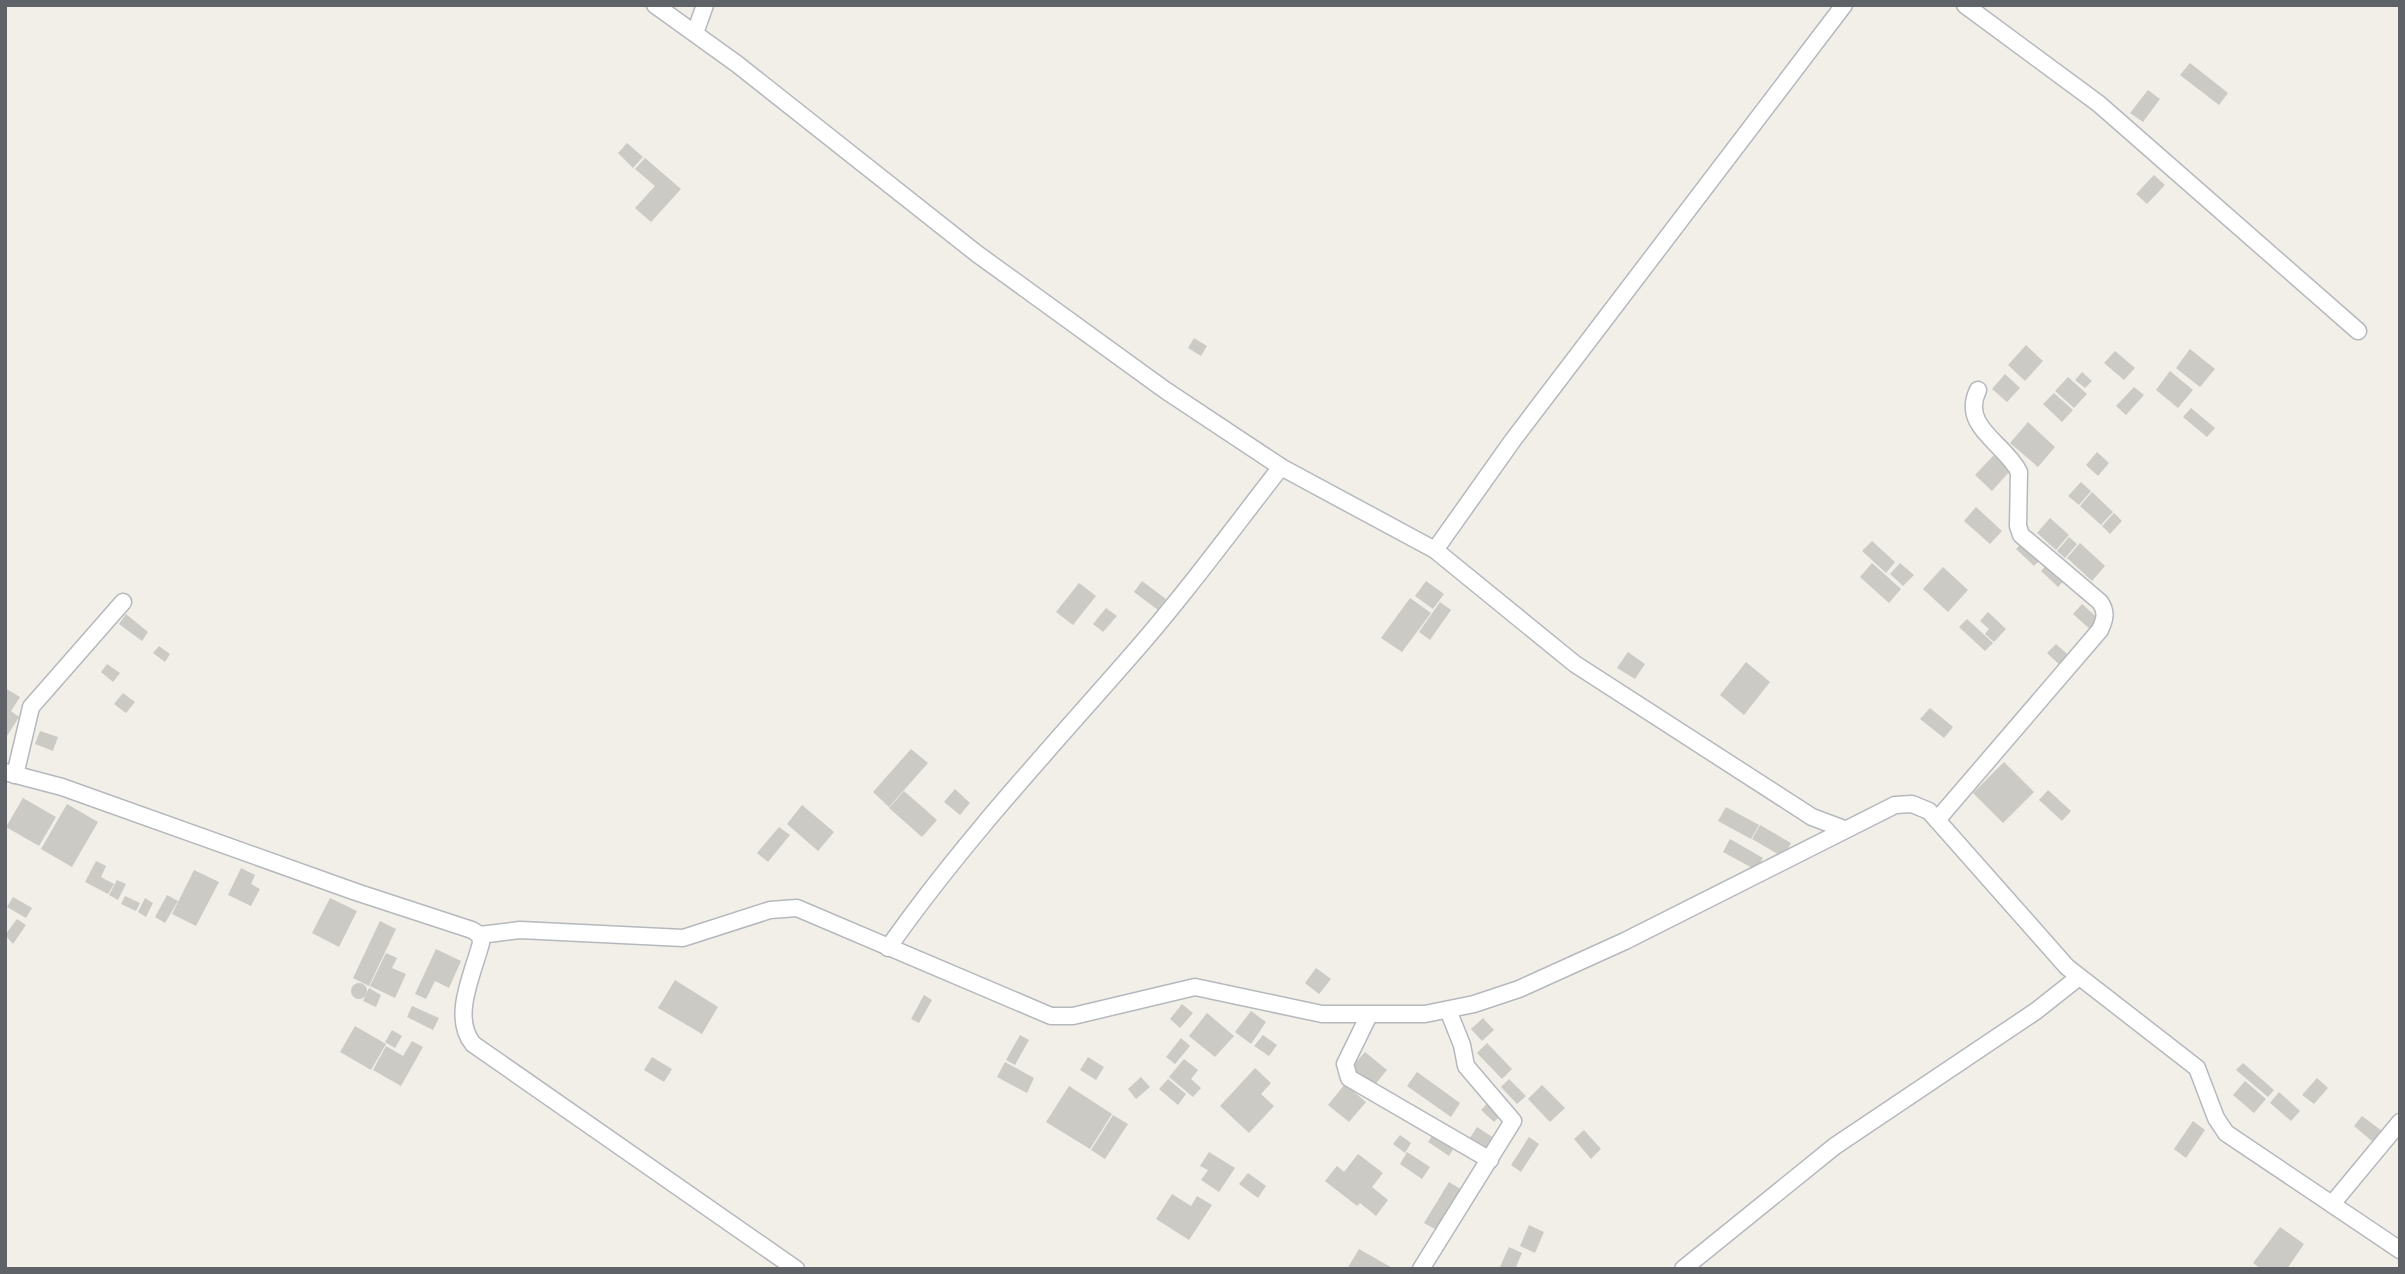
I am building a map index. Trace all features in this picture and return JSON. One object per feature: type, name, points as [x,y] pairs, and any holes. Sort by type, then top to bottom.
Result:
[{"type":"street","points":[[655,5],[990,264],[1165,390],[1281,467],[1435,550],[1575,664],[1812,817],[1844,829]]},
{"type":"street","points":[[688,29],[705,5]]},
{"type":"street","points":[[1435,550],[1513,440],[1844,5]]},
{"type":"street","points":[[1965,5],[2099,104],[2358,331]]},
{"type":"street","points":[[1937,820],[2091,641],[2105,620],[2105,609],[2100,602],[2021,535],[2018,526],[2020,472],[1978,424],[1972,401],[1978,390]]},
{"type":"street","points":[[888,947],[937,878],[1032,765],[1146,638],[1281,467]]},
{"type":"street","points":[[123,602],[31,707],[10,773],[62,787],[480,935],[520,930],[683,938],[785,907],[797,908],[1051,1016],[1062,1017],[1195,987],[1322,1014],[1411,1015],[1448,1010],[1509,992],[1625,941],[1751,880],[1844,829],[1903,803],[1922,807],[1937,820],[2041,940],[2079,977],[2197,1068],[2216,1118],[2227,1133],[2400,1250]]},
{"type":"street","points":[[480,935],[481,943],[463,1012],[465,1034],[473,1044],[796,1269]]},
{"type":"street","points":[[1683,1269],[1826,1152],[2036,1011],[2079,977]]},
{"type":"street","points":[[1421,1269],[1513,1121],[1466,1066],[1462,1045],[1448,1010]]},
{"type":"street","points":[[1368,1015],[1345,1065],[1349,1078],[1490,1160]]},
{"type":"street","points":[[2332,1204],[2400,1122]]},
{"type":"building","points":[[2190,63],[2228,93],[2219,105],[2180,75]]},
{"type":"building","points":[[2148,90],[2160,99],[2143,122],[2130,113]]},
{"type":"building","points":[[627,143],[643,157],[633,168],[618,153]]},
{"type":"building","points":[[645,158],[681,189],[651,222],[635,208],[655,186],[635,169]]},
{"type":"building","points":[[2154,175],[2165,185],[2147,204],[2136,194]]},
{"type":"building","points":[[1194,338],[1207,346],[1201,356],[1188,348]]},
{"type":"building","points":[[2026,345],[2043,361],[2025,381],[2008,365]]},
{"type":"building","points":[[2190,349],[2215,369],[2200,387],[2176,368]]},
{"type":"building","points":[[2115,351],[2135,368],[2124,380],[2104,363]]},
{"type":"building","points":[[2170,371],[2193,390],[2178,408],[2156,390]]},
{"type":"building","points":[[2082,372],[2092,381],[2085,388],[2075,380]]},
{"type":"building","points":[[2005,374],[2020,388],[2007,402],[1992,389]]},
{"type":"building","points":[[2068,377],[2087,394],[2074,408],[2055,391]]},
{"type":"building","points":[[2134,387],[2144,395],[2126,415],[2116,406]]},
{"type":"building","points":[[2054,393],[2073,410],[2062,422],[2043,404]]},
{"type":"building","points":[[2191,408],[2215,428],[2207,437],[2183,417]]},
{"type":"building","points":[[2028,422],[2055,447],[2038,467],[2010,443]]},
{"type":"building","points":[[2097,452],[2109,463],[2098,476],[2086,465]]},
{"type":"building","points":[[1994,455],[2011,470],[1992,491],[1975,475]]},
{"type":"building","points":[[2081,482],[2091,491],[2079,505],[2068,496]]},
{"type":"building","points":[[2092,492],[2113,512],[2101,525],[2080,506]]},
{"type":"building","points":[[1976,507],[2002,531],[1990,544],[1964,521]]},
{"type":"building","points":[[2114,513],[2122,521],[2110,534],[2102,526]]},
{"type":"building","points":[[2050,518],[2069,535],[2056,550],[2037,533]]},
{"type":"building","points":[[2069,537],[2077,544],[2065,558],[2057,551]]},
{"type":"building","points":[[1872,541],[1895,562],[1886,573],[1862,551]]},
{"type":"building","points":[[2024,541],[2042,558],[2034,566],[2016,549]]},
{"type":"building","points":[[2080,543],[2105,566],[2092,581],[2067,558]]},
{"type":"building","points":[[2050,561],[2067,577],[2058,587],[2041,571]]},
{"type":"building","points":[[1872,563],[1901,589],[1889,603],[1860,577]]},
{"type":"building","points":[[1900,563],[1914,575],[1903,586],[1890,574]]},
{"type":"building","points":[[1943,567],[1968,590],[1948,612],[1923,589]]},
{"type":"building","points":[[1142,581],[1166,599],[1158,610],[1134,592]]},
{"type":"building","points":[[1426,581],[1444,594],[1433,609],[1415,596]]},
{"type":"building","points":[[1079,583],[1096,596],[1073,625],[1056,612]]},
{"type":"building","points":[[1410,598],[1431,613],[1402,652],[1381,638]]},
{"type":"building","points":[[1440,602],[1451,610],[1430,640],[1419,632]]},
{"type":"building","points":[[2082,604],[2102,622],[2093,632],[2073,614]]},
{"type":"building","points":[[1106,608],[1117,616],[1103,632],[1093,624]]},
{"type":"building","points":[[1988,612],[2006,629],[1994,642],[1985,634],[1989,629],[1980,621]]},
{"type":"building","points":[[126,614],[148,632],[142,641],[119,624]]},
{"type":"building","points":[[1967,619],[1993,643],[1985,651],[1959,627]]},
{"type":"building","points":[[2056,644],[2073,659],[2064,669],[2047,653]]},
{"type":"building","points":[[159,646],[170,654],[165,662],[153,653]]},
{"type":"building","points":[[1628,652],[1645,664],[1635,679],[1617,668]]},
{"type":"building","points":[[1746,662],[1770,682],[1744,715],[1720,695]]},
{"type":"building","points":[[107,664],[120,673],[113,682],[101,672]]},
{"type":"building","points":[[5,688],[20,697],[11,711],[19,717],[5,739]]},
{"type":"building","points":[[123,693],[135,702],[126,713],[114,704]]},
{"type":"building","points":[[1930,708],[1953,727],[1944,738],[1920,719]]},
{"type":"building","points":[[40,731],[58,737],[53,751],[35,744]]},
{"type":"building","points":[[911,749],[928,763],[889,807],[873,792]]},
{"type":"building","points":[[2004,762],[2034,792],[2003,823],[1973,793]]},
{"type":"building","points":[[955,789],[970,803],[960,815],[944,802]]},
{"type":"building","points":[[2048,790],[2071,811],[2062,821],[2039,800]]},
{"type":"building","points":[[904,791],[937,820],[922,837],[889,808]]},
{"type":"building","points":[[23,798],[56,817],[39,846],[6,827]]},
{"type":"building","points":[[67,804],[98,822],[72,867],[41,849]]},
{"type":"building","points":[[802,805],[834,832],[818,851],[787,824]]},
{"type":"building","points":[[1726,807],[1759,825],[1751,839],[1718,821]]},
{"type":"building","points":[[1760,825],[1791,843],[1783,857],[1752,839]]},
{"type":"building","points":[[779,827],[790,835],[768,862],[757,853]]},
{"type":"building","points":[[1730,839],[1763,858],[1756,870],[1723,852]]},
{"type":"building","points":[[96,861],[106,866],[101,877],[114,884],[108,894],[85,882]]},
{"type":"building","points":[[241,868],[255,875],[251,884],[260,889],[251,906],[228,895]]},
{"type":"building","points":[[194,870],[219,882],[196,926],[172,914]]},
{"type":"building","points":[[117,880],[126,884],[118,900],[109,895]]},
{"type":"building","points":[[167,895],[178,901],[165,923],[155,917]]},
{"type":"building","points":[[125,896],[140,903],[136,911],[121,904]]},
{"type":"building","points":[[13,897],[32,908],[26,918],[7,907]]},
{"type":"building","points":[[145,898],[153,903],[146,917],[138,912]]},
{"type":"building","points":[[330,898],[357,911],[339,947],[312,933]]},
{"type":"building","points":[[17,919],[26,925],[13,944],[5,935]]},
{"type":"building","points":[[380,921],[396,929],[369,986],[353,978]]},
{"type":"building","points":[[436,949],[461,961],[449,988],[435,981],[426,999],[415,994]]},
{"type":"building","points":[[386,953],[397,958],[392,968],[406,974],[395,998],[370,986]]},
{"type":"building","points":[[1316,968],[1331,979],[1319,994],[1305,983]]},
{"type":"building","points":[[675,980],[718,1007],[702,1034],[658,1008]]},
{"type":"building","points":[[359,983],[367,991],[359,999],[351,991]]},
{"type":"building","points":[[369,988],[381,995],[376,1007],[363,1001]]},
{"type":"building","points":[[924,995],[932,1000],[919,1023],[911,1019]]},
{"type":"building","points":[[1182,1004],[1193,1013],[1180,1028],[1170,1019]]},
{"type":"building","points":[[412,1006],[439,1018],[433,1030],[407,1017]]},
{"type":"building","points":[[1251,1011],[1266,1022],[1251,1044],[1235,1032]]},
{"type":"building","points":[[1207,1013],[1234,1036],[1215,1057],[1189,1036]]},
{"type":"building","points":[[1483,1018],[1494,1030],[1482,1041],[1471,1029]]},
{"type":"building","points":[[355,1026],[386,1044],[371,1070],[340,1052]]},
{"type":"building","points":[[392,1030],[402,1036],[395,1048],[385,1042]]},
{"type":"building","points":[[1020,1035],[1029,1040],[1015,1065],[1006,1060]]},
{"type":"building","points":[[1263,1035],[1277,1045],[1269,1056],[1254,1046]]},
{"type":"building","points":[[1181,1038],[1190,1046],[1175,1064],[1166,1057]]},
{"type":"building","points":[[412,1041],[423,1047],[401,1086],[373,1070],[386,1046],[403,1056]]},
{"type":"building","points":[[1487,1043],[1512,1069],[1502,1079],[1477,1053]]},
{"type":"building","points":[[1365,1052],[1387,1070],[1373,1087],[1351,1068]]},
{"type":"building","points":[[652,1057],[672,1069],[664,1082],[644,1070]]},
{"type":"building","points":[[1088,1057],[1104,1067],[1096,1080],[1080,1070]]},
{"type":"building","points":[[1184,1059],[1198,1070],[1191,1079],[1201,1088],[1193,1097],[1169,1077]]},
{"type":"building","points":[[1005,1062],[1034,1078],[1027,1093],[997,1077]]},
{"type":"building","points":[[2243,1063],[2274,1090],[2268,1097],[2236,1070]]},
{"type":"building","points":[[1255,1068],[1271,1083],[1261,1094],[1274,1106],[1249,1133],[1220,1106]]},
{"type":"building","points":[[1417,1072],[1460,1103],[1451,1117],[1407,1086]]},
{"type":"building","points":[[1141,1077],[1150,1087],[1136,1099],[1128,1089]]},
{"type":"building","points":[[2317,1078],[2328,1088],[2314,1104],[2302,1095]]},
{"type":"building","points":[[1168,1079],[1186,1094],[1178,1105],[1159,1089]]},
{"type":"building","points":[[1509,1079],[1526,1096],[1517,1104],[1501,1087]]},
{"type":"building","points":[[2245,1081],[2266,1099],[2254,1113],[2233,1095]]},
{"type":"building","points":[[1345,1084],[1366,1102],[1349,1122],[1328,1105]]},
{"type":"building","points":[[1542,1085],[1565,1108],[1550,1122],[1528,1099]]},
{"type":"building","points":[[1069,1086],[1112,1114],[1090,1149],[1046,1122]]},
{"type":"building","points":[[2279,1092],[2300,1111],[2291,1121],[2270,1103]]},
{"type":"building","points":[[1492,1098],[1505,1111],[1494,1122],[1481,1110]]},
{"type":"building","points":[[1113,1115],[1128,1124],[1105,1159],[1091,1150]]},
{"type":"building","points":[[2362,1116],[2382,1131],[2373,1142],[2354,1126]]},
{"type":"building","points":[[2193,1121],[2205,1130],[2186,1158],[2174,1149]]},
{"type":"building","points":[[1477,1127],[1500,1142],[1491,1156],[1468,1141]]},
{"type":"building","points":[[1584,1130],[1601,1149],[1591,1159],[1574,1139]]},
{"type":"building","points":[[1434,1133],[1455,1146],[1449,1156],[1428,1142]]},
{"type":"building","points":[[1400,1135],[1411,1143],[1405,1153],[1393,1144]]},
{"type":"building","points":[[1529,1137],[1539,1144],[1521,1172],[1511,1165]]},
{"type":"building","points":[[1209,1152],[1235,1168],[1219,1192],[1201,1180],[1208,1170],[1200,1166]]},
{"type":"building","points":[[1407,1152],[1430,1167],[1422,1179],[1400,1164]]},
{"type":"building","points":[[1358,1154],[1383,1173],[1372,1187],[1388,1200],[1376,1216],[1360,1203],[1357,1206],[1325,1181],[1337,1166],[1344,1172]]},
{"type":"building","points":[[1248,1173],[1266,1186],[1258,1198],[1239,1184]]},
{"type":"building","points":[[1449,1182],[1467,1193],[1442,1233],[1424,1223]]},
{"type":"building","points":[[1172,1194],[1191,1206],[1197,1196],[1212,1205],[1189,1240],[1156,1219]]},
{"type":"building","points":[[1529,1225],[1544,1232],[1535,1253],[1520,1246]]},
{"type":"building","points":[[2280,1227],[2304,1244],[2287,1269],[2261,1269],[2253,1263]]},
{"type":"building","points":[[1509,1247],[1522,1253],[1515,1269],[1499,1269]]},
{"type":"building","points":[[1359,1249],[1394,1269],[1347,1269]]}]
